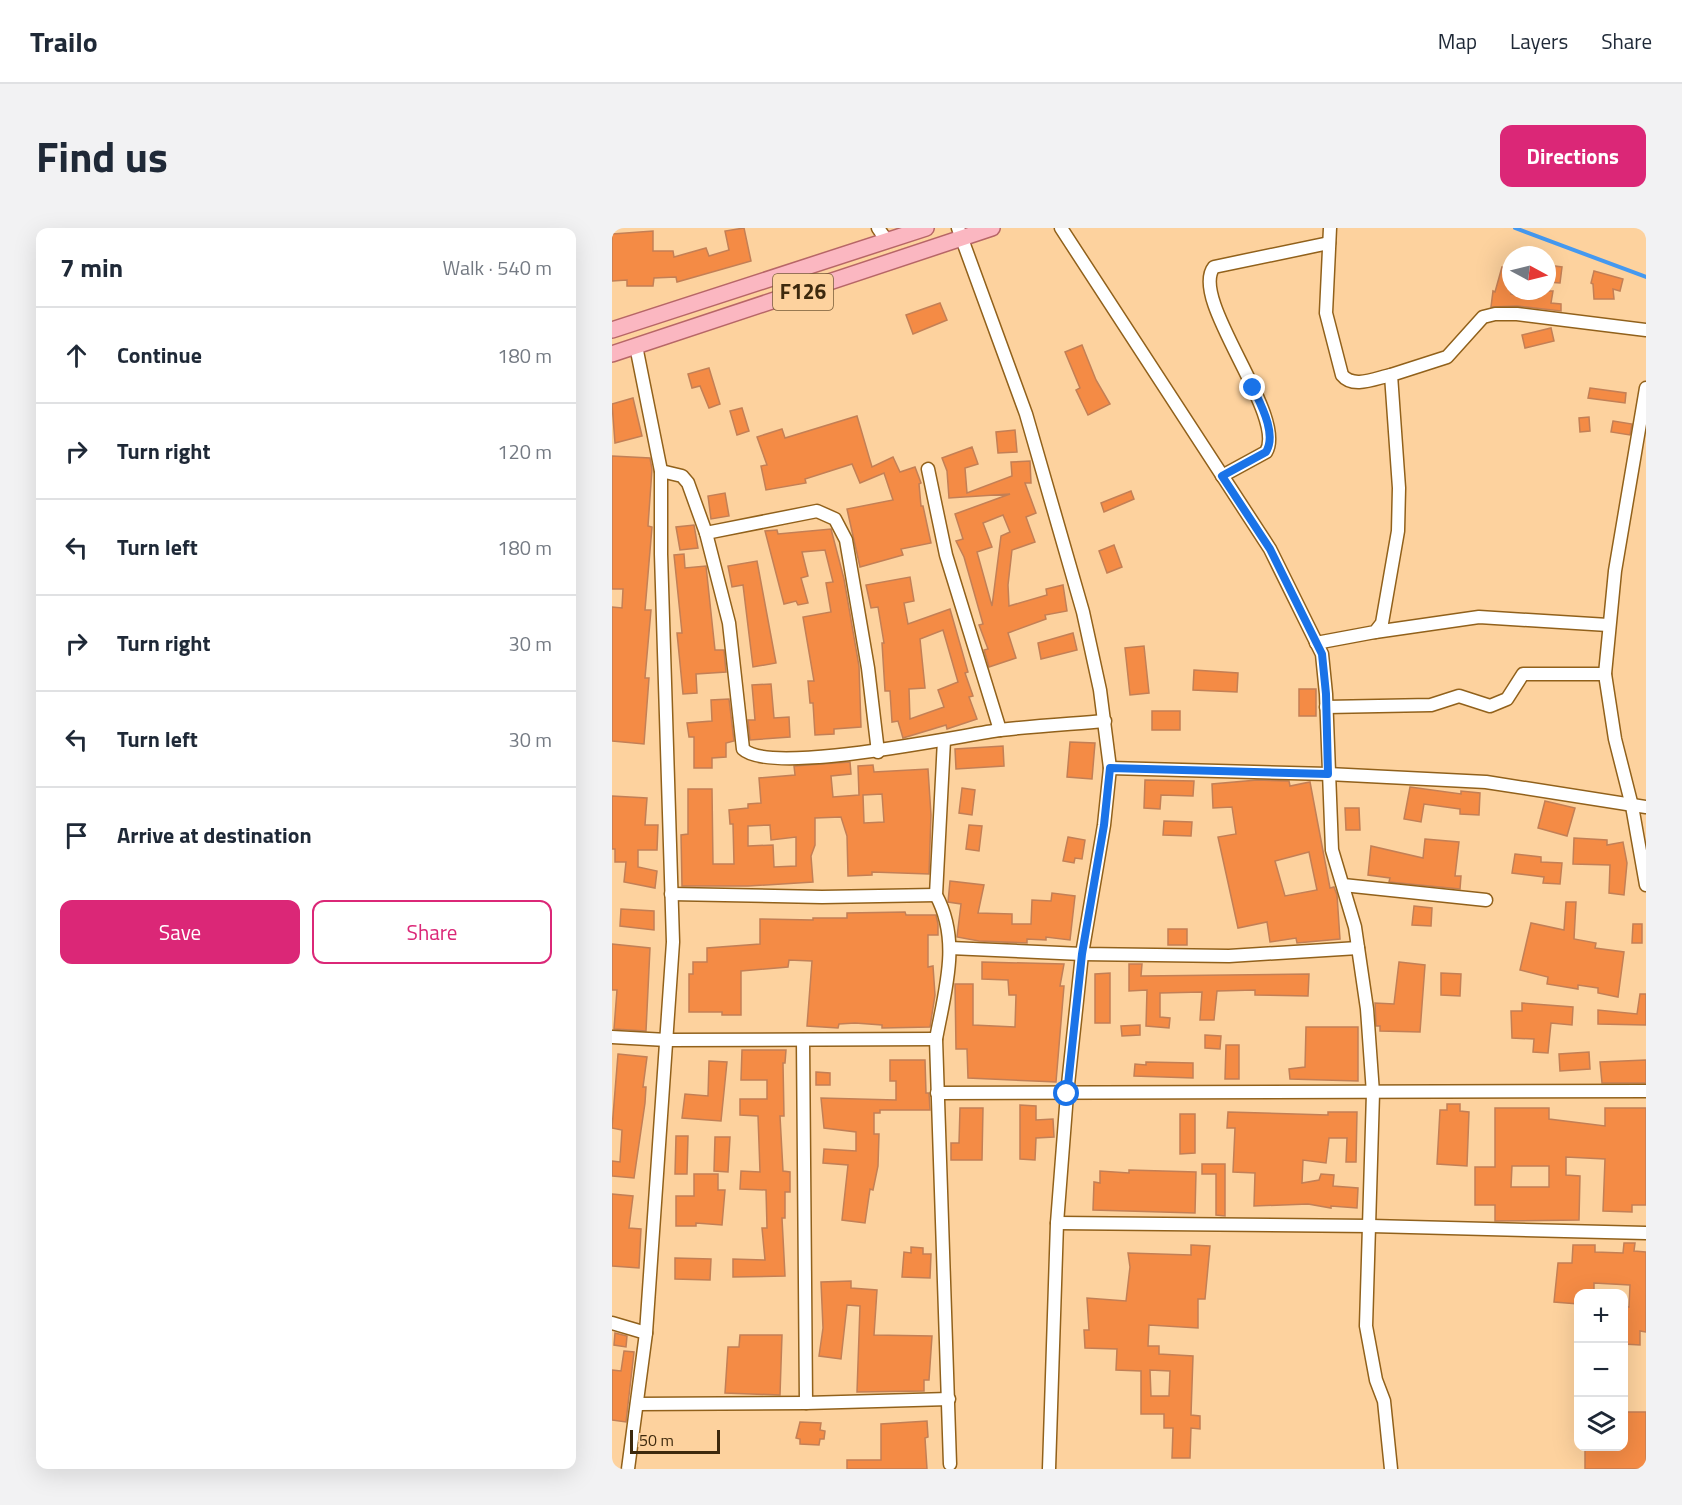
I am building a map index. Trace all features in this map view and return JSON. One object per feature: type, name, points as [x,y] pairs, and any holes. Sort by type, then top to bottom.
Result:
[{"type":"main road","name":"F126","points":[[612,330],[883,234],[926,228]]},
{"type":"main road","name":"F126","points":[[612,354],[960,234],[993,228]]},
{"type":"street","points":[[1061,228],[1270,549],[1322,654],[1332,850],[1355,927],[1367,1009],[1373,1093],[1371,1226],[1366,1326],[1376,1380],[1384,1401],[1391,1469]]},
{"type":"street","points":[[1330,228],[1326,313],[1342,375],[1346,381],[1354,383],[1391,375],[1447,357],[1483,317],[1489,315],[1517,314],[1646,330]]},
{"type":"street","points":[[960,234],[1026,414],[1083,612],[1105,721],[1110,768],[1104,825],[1082,954],[1067,1094],[1057,1223],[1049,1469]]},
{"type":"street","points":[[1222,476],[1266,452],[1270,440],[1257,397],[1218,318],[1211,284],[1211,270],[1214,267],[1329,243]]},
{"type":"street","points":[[628,1469],[646,1333],[673,942],[661,554],[662,471],[636,346]]},
{"type":"street","points":[[1375,632],[1382,623],[1398,531],[1399,488],[1391,375]]},
{"type":"street","points":[[1646,388],[1608,625],[1605,674],[1615,739],[1632,806],[1646,885]]},
{"type":"street","points":[[928,469],[946,555],[1000,730]]},
{"type":"street","points":[[662,471],[682,476],[688,483],[706,533],[729,622],[743,749],[758,758],[878,752],[1000,730],[1105,721]]},
{"type":"street","points":[[706,533],[818,511],[835,519],[846,540],[878,752]]},
{"type":"street","points":[[1316,643],[1479,617],[1608,625]]},
{"type":"street","points":[[1326,707],[1431,705],[1459,696],[1490,706],[1507,699],[1523,674],[1605,674]]},
{"type":"street","points":[[944,740],[936,895],[945,913],[950,948],[936,1039],[950,1399],[950,1464]]},
{"type":"street","points":[[1110,768],[1328,774],[1486,782],[1646,807]]},
{"type":"street","points":[[1342,885],[1486,900]]},
{"type":"street","points":[[671,894],[822,897],[936,895]]},
{"type":"street","points":[[950,948],[1082,954],[1229,956],[1358,948]]},
{"type":"street","points":[[612,1037],[666,1040],[936,1039]]},
{"type":"street","points":[[802,1040],[806,1403]]},
{"type":"street","points":[[937,1093],[1646,1091]]},
{"type":"street","points":[[1057,1223],[1371,1226],[1646,1233]]},
{"type":"street","points":[[612,1323],[646,1333]]},
{"type":"street","points":[[637,1404],[950,1399]]},
{"type":"building","points":[[744,228],[751,261],[677,282],[676,277],[654,278],[653,286],[627,286],[627,280],[612,281],[612,234],[653,231],[653,251],[673,251],[674,257],[706,248],[709,256],[729,250],[725,231]]},
{"type":"building","points":[[1556,266],[1562,267],[1560,283],[1556,283]]},
{"type":"building","points":[[1502,267],[1502,300],[1552,300],[1551,303],[1561,304],[1561,311],[1517,306],[1491,307],[1493,291],[1495,292]]},
{"type":"building","points":[[1594,271],[1623,279],[1620,291],[1613,289],[1614,299],[1594,299],[1591,283]]},
{"type":"building","points":[[940,303],[947,320],[913,334],[906,315]]},
{"type":"building","points":[[1551,328],[1554,341],[1525,348],[1522,335]]},
{"type":"building","points":[[1082,345],[1096,380],[1110,404],[1088,415],[1076,390],[1080,388],[1065,352]]},
{"type":"building","points":[[709,368],[720,404],[709,408],[700,386],[692,388],[688,374]]},
{"type":"building","points":[[1590,388],[1626,393],[1625,403],[1588,398]]},
{"type":"building","points":[[633,398],[642,436],[615,443],[612,404]]},
{"type":"building","points":[[742,408],[749,431],[737,435],[730,411]]},
{"type":"building","points":[[857,416],[872,467],[893,457],[900,472],[915,467],[921,483],[919,484],[921,506],[923,506],[931,543],[901,549],[903,555],[860,567],[847,509],[893,500],[884,473],[860,483],[852,464],[805,479],[806,483],[766,490],[761,466],[767,465],[757,437],[782,429],[785,438]]},
{"type":"building","points":[[1589,417],[1590,431],[1580,432],[1579,418]]},
{"type":"building","points":[[1613,421],[1632,424],[1630,435],[1611,432]]},
{"type":"building","points":[[1015,430],[1017,452],[998,453],[996,432]]},
{"type":"building","points":[[972,447],[978,464],[965,468],[967,493],[1012,476],[1011,462],[1030,461],[1031,483],[1025,483],[1036,513],[1026,517],[1035,542],[1012,550],[1008,585],[1009,606],[1047,595],[1046,589],[1063,585],[1067,611],[1045,615],[1046,619],[1008,633],[1016,658],[989,667],[984,650],[988,649],[979,625],[983,624],[964,557],[956,541],[963,539],[955,514],[1010,494],[949,498],[947,471],[942,458]],"holes":[[[1003,515],[1010,532],[1001,536],[992,606],[977,552],[992,547],[983,523]]]},
{"type":"building","points":[[612,456],[650,458],[652,469],[648,526],[652,527],[645,610],[651,610],[645,678],[649,678],[644,744],[612,741],[612,607],[622,608],[623,589],[612,589]]},
{"type":"building","points":[[1131,491],[1134,499],[1104,512],[1101,503]]},
{"type":"building","points":[[725,493],[729,516],[711,519],[708,496]]},
{"type":"building","points":[[694,525],[698,548],[680,550],[676,527]]},
{"type":"building","points":[[831,529],[844,579],[859,666],[861,727],[834,729],[834,734],[815,735],[813,703],[810,703],[808,681],[814,681],[803,617],[831,612],[826,583],[833,582],[825,550],[802,552],[808,576],[801,578],[808,603],[798,605],[796,601],[784,604],[765,531],[777,530],[778,534]]},
{"type":"building","points":[[1114,545],[1122,567],[1107,573],[1099,551]]},
{"type":"building","points":[[684,554],[685,568],[706,566],[715,650],[724,650],[726,672],[696,674],[697,693],[683,694],[677,633],[682,633],[674,555]]},
{"type":"building","points":[[757,561],[776,663],[753,667],[743,585],[732,587],[728,566]]},
{"type":"building","points":[[910,577],[914,601],[904,603],[908,624],[950,609],[968,672],[965,673],[973,696],[969,697],[977,719],[947,729],[946,725],[903,738],[898,721],[892,722],[890,691],[885,691],[882,643],[884,643],[878,607],[871,608],[866,585]],"holes":[[[943,630],[958,682],[938,690],[944,707],[910,719],[909,689],[925,688],[920,639]]]},
{"type":"building","points":[[1073,633],[1077,650],[1041,659],[1038,643]]},
{"type":"building","points":[[1144,646],[1149,693],[1130,695],[1125,648]]},
{"type":"building","points":[[1194,670],[1238,673],[1237,692],[1193,690]]},
{"type":"building","points":[[771,684],[774,718],[789,717],[790,737],[750,740],[748,720],[755,720],[752,685]]},
{"type":"building","points":[[1299,689],[1316,689],[1316,716],[1299,716]]},
{"type":"building","points":[[729,699],[734,741],[726,743],[726,757],[712,758],[712,768],[694,768],[694,737],[689,737],[687,723],[712,721],[711,700]]},
{"type":"building","points":[[1152,711],[1180,711],[1180,730],[1152,730]]},
{"type":"building","points":[[1070,742],[1095,743],[1092,779],[1067,777]]},
{"type":"building","points":[[1003,746],[1004,766],[956,769],[955,749]]},
{"type":"building","points":[[850,762],[851,774],[831,776],[833,797],[859,795],[858,766],[873,765],[874,772],[928,769],[931,815],[929,874],[872,872],[872,875],[848,876],[847,836],[841,817],[815,818],[815,845],[811,856],[813,882],[748,886],[682,886],[681,835],[688,834],[688,789],[712,789],[713,864],[734,864],[733,824],[730,824],[729,810],[748,808],[748,804],[761,803],[759,778],[795,775],[794,766]],"holes":[[[882,794],[884,822],[864,823],[863,795]],[[770,825],[771,840],[796,837],[796,866],[774,867],[773,845],[748,846],[748,826]]]},
{"type":"building","points":[[1145,780],[1194,781],[1193,796],[1161,795],[1160,809],[1144,808]]},
{"type":"building","points":[[1257,780],[1289,781],[1290,786],[1310,782],[1330,888],[1334,887],[1337,895],[1340,939],[1297,943],[1296,938],[1270,942],[1267,922],[1238,928],[1218,837],[1236,834],[1232,807],[1213,808],[1212,784]],"holes":[[[1309,852],[1317,890],[1285,896],[1275,861]]]},
{"type":"building","points":[[1410,787],[1461,794],[1461,791],[1480,793],[1479,815],[1460,814],[1460,809],[1424,804],[1421,822],[1404,819]]},
{"type":"building","points":[[962,788],[975,790],[972,815],[959,813]]},
{"type":"building","points":[[612,796],[647,798],[645,825],[658,825],[657,850],[638,850],[638,867],[657,871],[655,888],[624,882],[626,862],[615,862],[615,849],[612,849]]},
{"type":"building","points":[[1545,801],[1575,808],[1567,836],[1538,828]]},
{"type":"building","points":[[1345,808],[1359,808],[1360,830],[1346,830]]},
{"type":"building","points":[[1164,821],[1192,822],[1191,836],[1163,835]]},
{"type":"building","points":[[969,825],[982,826],[979,851],[966,849]]},
{"type":"building","points":[[1068,837],[1085,840],[1082,859],[1075,858],[1074,863],[1063,861]]},
{"type":"building","points":[[1574,838],[1607,840],[1607,845],[1623,842],[1627,863],[1624,895],[1609,893],[1610,865],[1573,864]]},
{"type":"building","points":[[1425,839],[1459,842],[1455,876],[1461,876],[1460,889],[1389,882],[1390,878],[1368,875],[1371,846],[1423,858]]},
{"type":"building","points":[[1515,854],[1541,857],[1541,862],[1562,863],[1560,884],[1543,883],[1544,877],[1512,873]]},
{"type":"building","points":[[950,881],[984,885],[978,913],[1012,914],[1012,924],[1031,924],[1032,900],[1051,901],[1052,893],[1075,896],[1070,940],[1046,937],[1046,940],[1027,939],[1027,943],[979,941],[957,937],[961,904],[948,902]]},
{"type":"building","points":[[1566,902],[1576,902],[1574,939],[1596,943],[1595,948],[1624,952],[1618,997],[1598,993],[1598,988],[1578,985],[1578,989],[1547,984],[1548,977],[1520,970],[1531,923],[1564,930]]},
{"type":"building","points":[[1414,906],[1432,908],[1431,926],[1412,925]]},
{"type":"building","points":[[621,909],[654,911],[654,930],[620,926]]},
{"type":"building","points":[[905,912],[906,915],[936,915],[938,924],[938,935],[928,935],[928,967],[933,966],[935,995],[930,1027],[882,1028],[882,1025],[855,1023],[839,1024],[838,1028],[807,1026],[812,961],[789,960],[788,967],[741,971],[741,1015],[722,1015],[722,1012],[689,1012],[689,974],[693,974],[693,962],[707,962],[707,948],[760,944],[760,919],[813,920],[813,918],[847,918],[847,913]]},
{"type":"building","points":[[1633,924],[1642,924],[1642,943],[1632,943]]},
{"type":"building","points":[[1168,929],[1187,929],[1187,945],[1168,945]]},
{"type":"building","points":[[612,944],[650,948],[646,1031],[614,1029],[617,990],[612,990]]},
{"type":"building","points":[[982,962],[1064,964],[1060,986],[1064,986],[1056,1082],[968,1078],[967,1049],[956,1049],[955,984],[973,984],[973,1025],[1015,1027],[1016,995],[1009,995],[1008,980],[982,979]]},
{"type":"building","points":[[1399,962],[1425,965],[1420,1032],[1380,1031],[1380,1026],[1376,1026],[1375,1003],[1394,1004]]},
{"type":"building","points":[[1129,964],[1142,964],[1141,976],[1309,974],[1308,996],[1255,995],[1255,990],[1217,991],[1214,1020],[1200,1020],[1202,992],[1160,993],[1160,1017],[1170,1018],[1169,1028],[1146,1026],[1147,990],[1129,991]]},
{"type":"building","points":[[1110,973],[1110,1023],[1095,1023],[1095,974]]},
{"type":"building","points":[[1441,973],[1461,974],[1460,996],[1441,995]]},
{"type":"building","points":[[1640,994],[1646,994],[1646,1025],[1598,1024],[1598,1010],[1637,1014]]},
{"type":"building","points":[[1522,1003],[1573,1007],[1572,1025],[1551,1023],[1548,1053],[1533,1052],[1534,1039],[1512,1038],[1511,1011],[1522,1011]]},
{"type":"building","points":[[1140,1025],[1140,1035],[1122,1036],[1121,1026]]},
{"type":"building","points":[[1306,1027],[1358,1027],[1358,1081],[1290,1079],[1289,1069],[1305,1067]]},
{"type":"building","points":[[1205,1035],[1221,1036],[1220,1049],[1205,1048]]},
{"type":"building","points":[[1226,1045],[1239,1045],[1239,1079],[1225,1079]]},
{"type":"building","points":[[742,1050],[786,1050],[785,1063],[783,1063],[784,1116],[780,1116],[783,1171],[790,1172],[790,1192],[785,1192],[785,1218],[782,1218],[785,1276],[733,1277],[733,1259],[765,1260],[762,1228],[767,1228],[766,1190],[740,1189],[741,1171],[760,1172],[758,1116],[740,1115],[740,1099],[767,1099],[767,1080],[741,1080]]},
{"type":"building","points":[[1589,1052],[1590,1069],[1560,1071],[1559,1054]]},
{"type":"building","points":[[618,1054],[647,1057],[643,1087],[646,1087],[645,1103],[634,1178],[612,1176],[612,1161],[620,1162],[622,1130],[612,1128]]},
{"type":"building","points":[[890,1060],[925,1060],[926,1093],[929,1093],[930,1110],[880,1110],[880,1113],[874,1113],[874,1134],[879,1134],[878,1166],[873,1190],[870,1189],[865,1223],[842,1220],[848,1165],[823,1163],[824,1149],[856,1151],[856,1132],[824,1128],[821,1098],[896,1100],[896,1081],[890,1081]]},
{"type":"building","points":[[1646,1060],[1646,1083],[1602,1083],[1600,1062]]},
{"type":"building","points":[[709,1061],[727,1062],[721,1121],[682,1118],[685,1094],[708,1096]]},
{"type":"building","points":[[1146,1062],[1193,1063],[1193,1078],[1134,1076],[1135,1064],[1146,1065]]},
{"type":"building","points":[[816,1072],[830,1073],[830,1085],[816,1085]]},
{"type":"building","points":[[1447,1104],[1460,1104],[1460,1111],[1469,1112],[1467,1166],[1437,1164],[1440,1110],[1447,1110]]},
{"type":"building","points":[[1020,1105],[1036,1106],[1036,1120],[1053,1119],[1054,1137],[1036,1138],[1035,1160],[1020,1159]]},
{"type":"building","points":[[960,1108],[983,1108],[982,1160],[951,1160],[951,1143],[959,1143]]},
{"type":"building","points":[[1495,1108],[1549,1108],[1549,1119],[1605,1126],[1605,1108],[1646,1108],[1646,1205],[1632,1205],[1632,1212],[1603,1211],[1605,1159],[1566,1157],[1566,1175],[1580,1176],[1579,1220],[1495,1221],[1495,1205],[1475,1205],[1475,1167],[1495,1167]],"holes":[[[1512,1166],[1549,1166],[1549,1187],[1511,1187]]]},
{"type":"building","points":[[1228,1112],[1328,1115],[1328,1112],[1357,1112],[1356,1162],[1346,1162],[1347,1138],[1329,1138],[1326,1163],[1303,1160],[1302,1183],[1319,1180],[1321,1174],[1334,1175],[1333,1186],[1358,1188],[1357,1208],[1331,1206],[1331,1208],[1308,1204],[1254,1206],[1255,1173],[1233,1172],[1235,1128],[1227,1128]]},
{"type":"building","points":[[1180,1114],[1195,1114],[1195,1153],[1180,1154]]},
{"type":"building","points":[[676,1136],[688,1136],[687,1174],[675,1174]]},
{"type":"building","points":[[715,1137],[730,1137],[728,1172],[714,1171]]},
{"type":"building","points":[[1202,1164],[1225,1164],[1225,1216],[1216,1215],[1216,1174],[1202,1174]]},
{"type":"building","points":[[1129,1170],[1196,1172],[1195,1213],[1093,1210],[1094,1182],[1100,1183],[1100,1171],[1129,1173]]},
{"type":"building","points":[[694,1174],[718,1174],[718,1190],[725,1190],[722,1225],[696,1223],[696,1226],[676,1226],[676,1196],[694,1196]]},
{"type":"building","points":[[612,1194],[633,1196],[629,1228],[641,1229],[639,1268],[612,1266]]},
{"type":"building","points":[[1624,1243],[1635,1243],[1634,1251],[1646,1252],[1646,1332],[1640,1331],[1640,1345],[1628,1344],[1630,1285],[1594,1283],[1594,1289],[1574,1289],[1574,1304],[1554,1302],[1558,1263],[1572,1263],[1573,1245],[1595,1245],[1595,1252],[1623,1253]]},
{"type":"building","points":[[1191,1245],[1210,1246],[1205,1299],[1198,1299],[1198,1328],[1149,1325],[1148,1346],[1159,1346],[1159,1354],[1193,1356],[1191,1415],[1200,1416],[1200,1429],[1191,1428],[1190,1458],[1172,1458],[1173,1428],[1164,1428],[1164,1414],[1141,1414],[1141,1371],[1116,1370],[1117,1349],[1085,1348],[1084,1330],[1089,1330],[1087,1298],[1126,1301],[1130,1267],[1128,1253],[1191,1255]],"holes":[[[1150,1370],[1170,1371],[1169,1396],[1151,1396]]]},
{"type":"building","points":[[911,1247],[923,1248],[923,1254],[931,1254],[930,1278],[902,1277],[904,1252],[911,1253]]},
{"type":"building","points":[[675,1258],[711,1259],[710,1280],[675,1279]]},
{"type":"building","points":[[851,1281],[851,1288],[877,1290],[874,1335],[932,1336],[929,1380],[924,1380],[924,1391],[857,1392],[860,1306],[847,1305],[841,1359],[819,1356],[823,1328],[821,1282]]},
{"type":"building","points":[[615,1333],[627,1336],[626,1347],[614,1345]]},
{"type":"building","points":[[740,1335],[782,1335],[780,1395],[725,1393],[728,1347],[739,1347]]},
{"type":"building","points":[[624,1351],[634,1352],[626,1422],[612,1420],[612,1370],[621,1371]]},
{"type":"building","points":[[1628,1412],[1646,1412],[1646,1469],[1585,1469],[1585,1451],[1628,1451]]},
{"type":"building","points":[[927,1421],[928,1437],[925,1438],[927,1469],[847,1469],[847,1460],[881,1460],[881,1424]]},
{"type":"building","points":[[800,1422],[821,1423],[820,1430],[825,1431],[824,1439],[820,1439],[819,1445],[800,1444],[800,1439],[796,1438]]},
{"type":"waterway","points":[[1515,228],[1646,277]]},
{"type":"route","points":[[1067,1094],[1082,954],[1104,825],[1110,768],[1328,774],[1326,694],[1322,654],[1270,549],[1222,476],[1266,452],[1269,447],[1270,440],[1265,419],[1253,388]]}]
